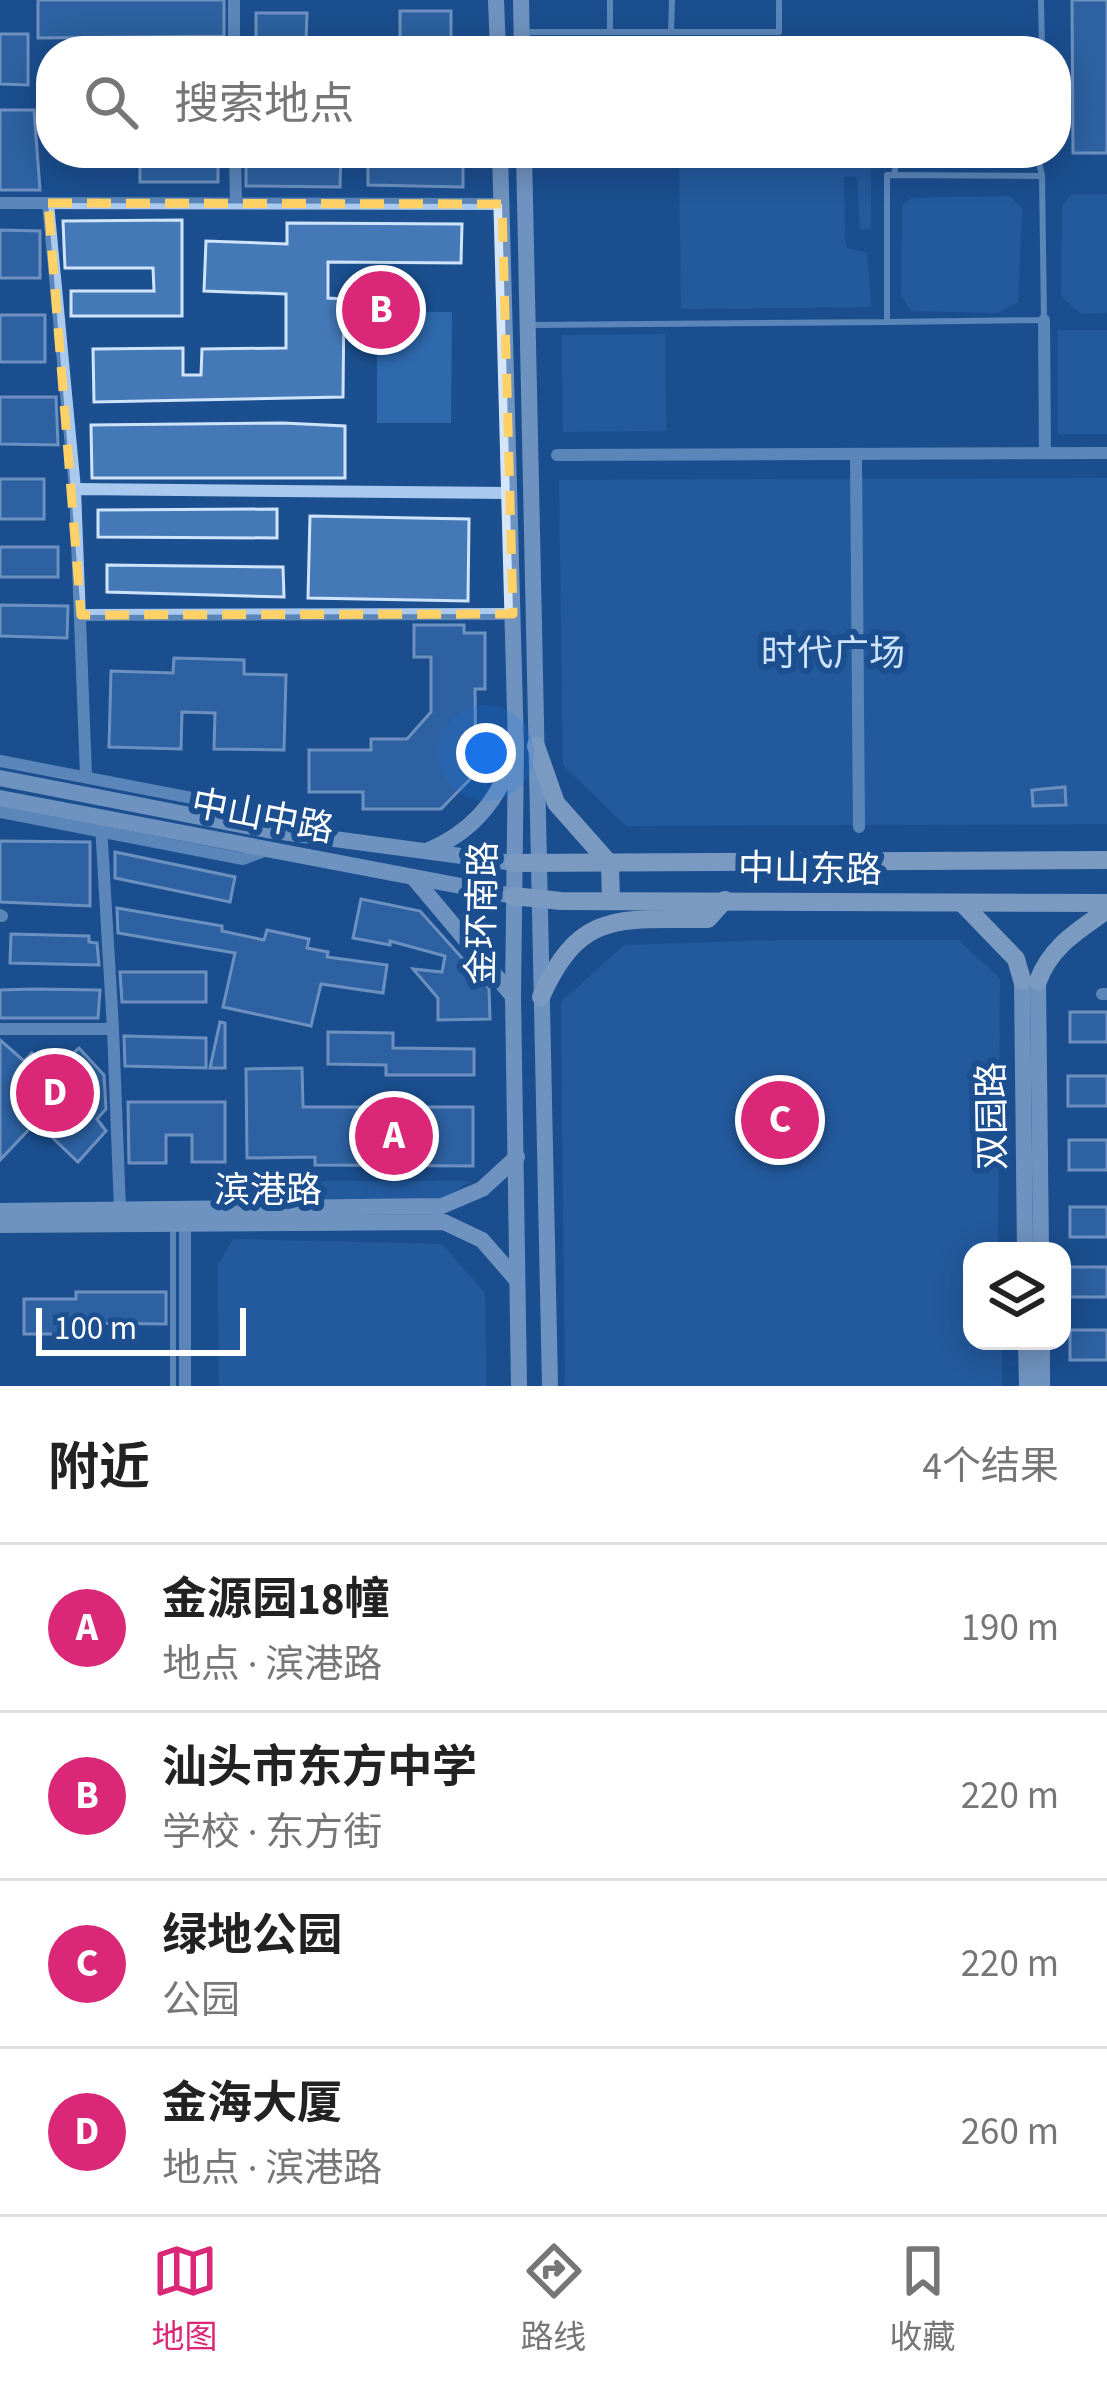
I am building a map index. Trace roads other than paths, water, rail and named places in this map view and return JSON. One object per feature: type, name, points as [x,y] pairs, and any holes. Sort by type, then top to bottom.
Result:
[{"type":"main road","points":[[496,0],[497,36]]},
{"type":"main road","points":[[521,0],[522,36]]},
{"type":"main road","name":"金环南路","points":[[501,168],[513,614],[538,864],[550,1386]]},
{"type":"main road","name":"金环南路","points":[[519,1386],[513,896],[526,747],[524,168]]},
{"type":"main road","points":[[421,854],[454,840],[499,796],[526,747]]},
{"type":"main road","points":[[526,747],[556,803],[610,864],[611,901]]},
{"type":"main road","name":"中山中路","points":[[0,778],[421,854],[514,863]]},
{"type":"main road","name":"中山中路","points":[[0,798],[101,825],[513,896]]},
{"type":"main road","name":"中山东路","points":[[514,863],[1107,860]]},
{"type":"main road","points":[[413,876],[513,996]]},
{"type":"main road","name":"中山东路","points":[[513,896],[1107,906]]},
{"type":"main road","points":[[541,998],[554,966],[589,928],[612,920],[708,919],[725,900]]},
{"type":"main road","points":[[962,903],[1016,959],[1030,981],[1064,941],[1107,906]]},
{"type":"main road","name":"双园路","points":[[1025,1242],[1030,981]]},
{"type":"main road","name":"双园路","points":[[1030,981],[1041,1242]]},
{"type":"main road","name":"滨港路","points":[[0,1211],[442,1207],[482,1189],[517,1157]]},
{"type":"main road","name":"滨港路","points":[[0,1225],[444,1222],[482,1240],[515,1278]]},
{"type":"main road","points":[[1026,1350],[1027,1386]]},
{"type":"main road","points":[[1042,1350],[1042,1386]]},
{"type":"street","points":[[234,0],[234,36]]},
{"type":"street","points":[[236,168],[236,202]]},
{"type":"street","points":[[0,203],[502,204]]},
{"type":"street","points":[[48,203],[75,488],[86,776]]},
{"type":"street","points":[[1044,320],[1046,453]]},
{"type":"street","points":[[557,455],[1107,453]]},
{"type":"street","points":[[856,454],[859,827]]},
{"type":"street","points":[[75,488],[509,493]]},
{"type":"street","points":[[81,615],[513,614]]},
{"type":"street","points":[[0,761],[265,812],[311,834]]},
{"type":"street","points":[[32,784],[53,770]]},
{"type":"street","points":[[197,816],[212,802]]},
{"type":"street","points":[[25,816],[44,807]]},
{"type":"street","points":[[0,812],[101,825],[121,1210]]},
{"type":"street","points":[[0,1030],[113,1029]]},
{"type":"street","points":[[178,1222],[185,1386]]},
{"type":"lane","points":[[610,0],[610,32]]},
{"type":"lane","points":[[671,32],[672,0]]},
{"type":"lane","points":[[571,36],[779,32],[779,0]]},
{"type":"lane","points":[[1041,0],[1042,36]]},
{"type":"lane","points":[[894,175],[895,168]]},
{"type":"lane","points":[[528,325],[1044,320],[1041,168]]},
{"type":"lane","points":[[887,322],[887,175],[1042,176]]},
{"type":"lane","points":[[173,1386],[178,1222]]},
{"type":"place","name":"汕头市东方中学","points":[[381,310]]},
{"type":"place","name":"金海大厦","points":[[55,1093]]},
{"type":"place","name":"绿地公园","points":[[780,1120]]},
{"type":"place","name":"金源园18幢","points":[[394,1136]]},
{"type":"park label","name":"时代广场","points":[[833,652]]}]
